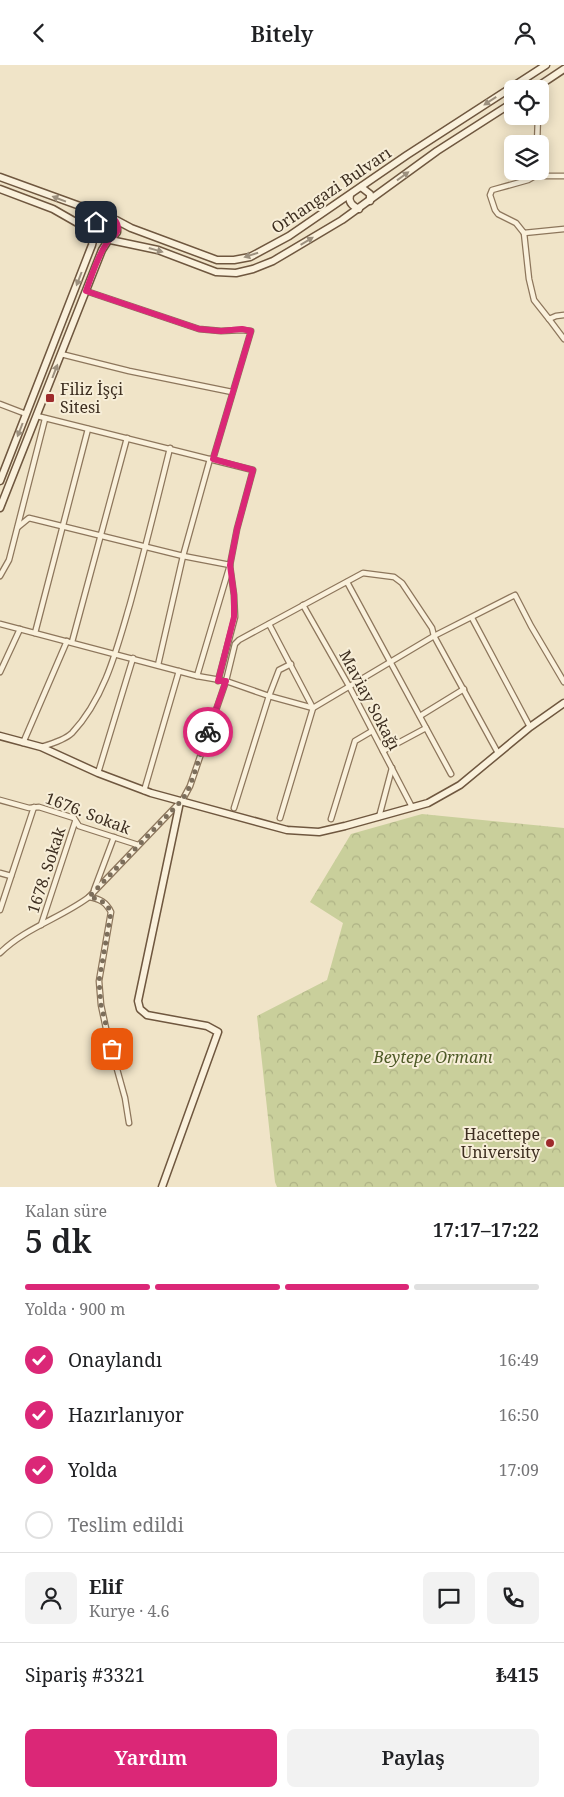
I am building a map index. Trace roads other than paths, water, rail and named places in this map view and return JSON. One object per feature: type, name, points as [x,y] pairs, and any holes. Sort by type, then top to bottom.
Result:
[{"type":"main road","name":"Orhangazi Bulvarı","points":[[0,177],[113,218],[131,228],[217,260],[234,260],[250,257],[289,236],[406,155],[546,65]]},
{"type":"main road","points":[[548,80],[564,69]]},
{"type":"main road","name":"Orhangazi Bulvarı","points":[[0,189],[53,209],[101,238],[158,250],[216,272],[236,273],[273,261],[359,209],[437,151],[504,108]]},
{"type":"main road","points":[[361,187],[370,193],[370,201]]},
{"type":"main road","points":[[350,195],[349,198],[352,205],[359,209]]},
{"type":"main road","points":[[0,481],[95,233],[96,222],[105,216]]},
{"type":"main road","points":[[0,508],[102,250],[108,239],[117,232],[116,220]]},
{"type":"main road","points":[[0,736],[42,747],[98,773],[144,791],[294,831],[319,832],[428,803],[460,785],[530,727],[564,703]]},
{"type":"main road","points":[[162,1187],[218,1033],[207,1026],[147,1015],[140,1009],[138,1001],[180,801]]},
{"type":"street","points":[[549,175],[564,177]]},
{"type":"street","points":[[529,180],[492,190],[490,195],[498,214],[516,223],[524,233],[529,279],[534,300],[564,339]]},
{"type":"street","points":[[524,233],[564,229]]},
{"type":"street","points":[[86,291],[199,329],[221,331],[242,329],[251,331],[211,459],[184,556],[158,665]]},
{"type":"street","points":[[549,319],[564,315]]},
{"type":"street","points":[[61,354],[129,371],[232,392]]},
{"type":"street","points":[[0,404],[26,414]]},
{"type":"street","points":[[37,416],[253,470],[237,529],[230,565],[197,676]]},
{"type":"street","points":[[0,576],[9,560],[45,419]]},
{"type":"street","points":[[35,633],[88,429]]},
{"type":"street","points":[[23,743],[70,642],[127,438]]},
{"type":"street","points":[[42,747],[71,735],[87,713],[102,685],[115,654],[146,547],[170,449]]},
{"type":"street","points":[[18,527],[29,518],[184,556],[230,565]]},
{"type":"street","points":[[218,681],[234,617],[234,595],[230,565]]},
{"type":"street","points":[[0,953],[6,947],[76,907],[89,897],[180,801],[190,786],[226,681],[235,644],[239,640],[363,573],[394,577],[402,583],[432,628],[434,636],[498,753]]},
{"type":"street","points":[[347,582],[451,775]]},
{"type":"street","points":[[280,818],[314,708],[349,685],[434,636],[515,595],[564,682]]},
{"type":"street","name":"Maviay Sokağı","points":[[304,605],[349,685],[412,807]]},
{"type":"street","points":[[472,617],[530,727]]},
{"type":"street","points":[[0,624],[197,676],[226,681],[269,696],[314,708]]},
{"type":"street","points":[[269,624],[314,708]]},
{"type":"street","points":[[0,672],[20,629]]},
{"type":"street","points":[[98,773],[133,658]]},
{"type":"street","points":[[234,808],[279,670],[291,664]]},
{"type":"street","points":[[144,791],[179,671]]},
{"type":"street","points":[[420,716],[464,689]]},
{"type":"street","points":[[383,751],[426,729]]},
{"type":"street","points":[[332,819],[354,741],[372,731]]},
{"type":"street","points":[[379,817],[392,768]]},
{"type":"street","name":"1676. Sokak","points":[[0,800],[29,808],[39,807],[74,818],[79,826],[138,845]]},
{"type":"street","points":[[0,910],[34,807]]},
{"type":"street","name":"1678. Sokak","points":[[41,926],[75,822]]},
{"type":"street","points":[[93,893],[114,837]]},
{"type":"street","points":[[0,873],[11,876]]},
{"type":"street","points":[[89,897],[100,899],[108,905],[111,912],[99,981],[107,1033],[126,1098],[129,1123]]},
{"type":"street","points":[[0,945],[6,947]]},
{"type":"place","name":"Filiz İşçi Sitesi","points":[[50,398]]},
{"type":"place","name":"Hacettepe University","points":[[550,1143]]},
{"type":"park label","name":"Beytepe Ormanı","points":[[433,1057]]}]
